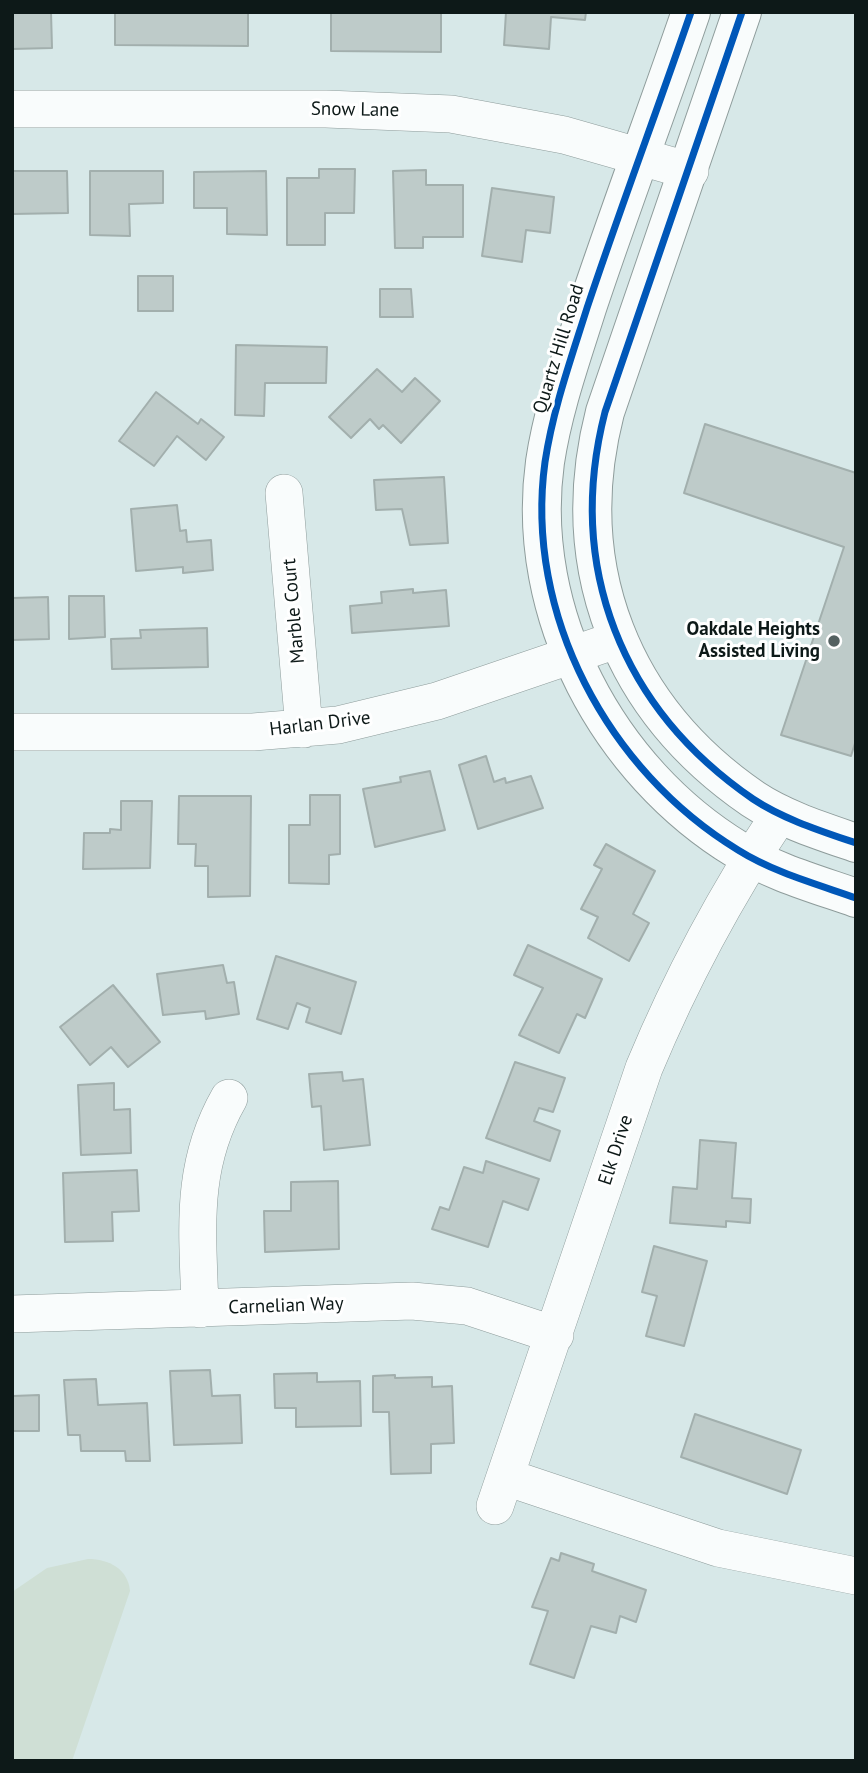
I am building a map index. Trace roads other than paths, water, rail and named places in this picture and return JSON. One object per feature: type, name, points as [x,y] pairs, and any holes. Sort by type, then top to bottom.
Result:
[{"type":"main road","name":"Quartz Hill Road","points":[[691,12],[638,155],[562,385],[545,462],[542,507],[544,547],[551,587],[588,693],[631,757],[676,805],[751,858],[856,898]]},
{"type":"main road","points":[[742,12],[690,171],[618,369],[597,452],[593,539],[599,582],[616,640],[634,674],[676,733],[708,764],[754,800],[780,814],[856,843]]},
{"type":"street","name":"Snow Lane","points":[[12,109],[410,111],[491,120],[638,155],[690,171]]},
{"type":"street","name":"Marble Court","points":[[284,493],[304,729]]},
{"type":"street","name":"Harlan Drive","points":[[12,732],[304,729],[338,725],[426,704],[616,640]]},
{"type":"street","name":"Elk Drive","points":[[780,814],[751,858],[683,978],[644,1068],[501,1492],[718,1548],[856,1576]]},
{"type":"street","points":[[200,1309],[200,1175],[214,1124],[229,1098]]},
{"type":"street","name":"Carnelian Way","points":[[12,1314],[412,1301],[467,1306],[555,1335]]},
{"type":"place","name":"Oakdale Heights Assisted Living","points":[[834,641]]}]
